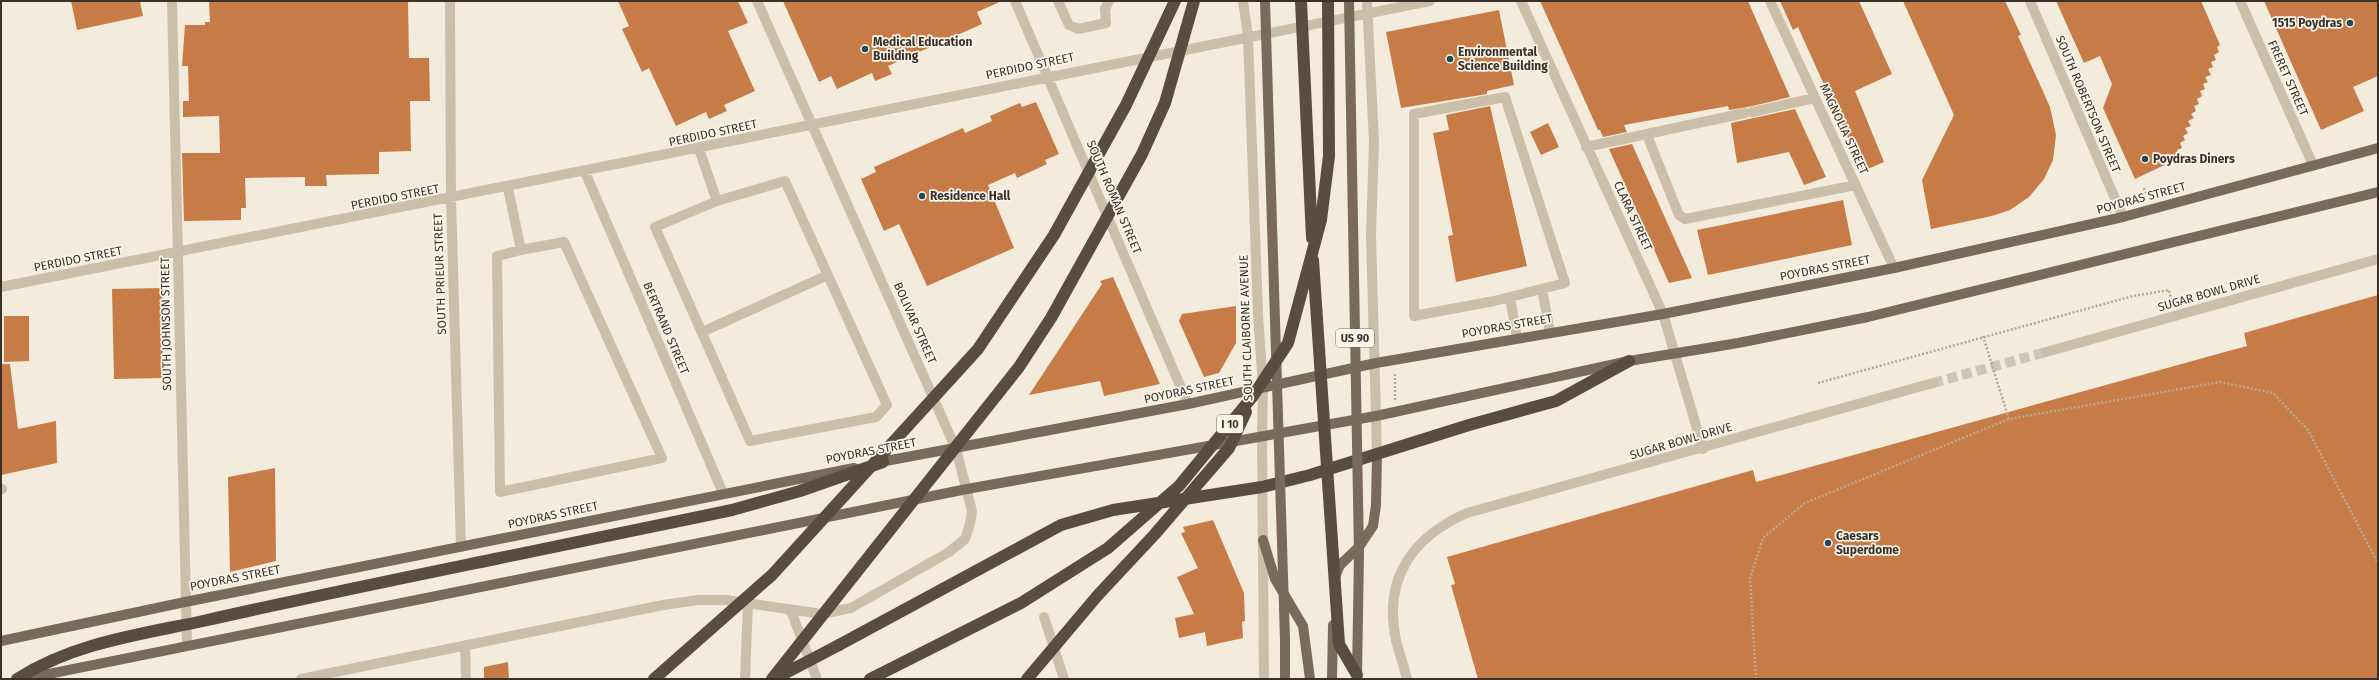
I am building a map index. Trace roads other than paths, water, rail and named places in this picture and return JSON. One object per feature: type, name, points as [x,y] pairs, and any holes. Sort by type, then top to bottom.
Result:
[{"type":"highway","points":[[654,679],[772,575],[978,349],[1054,235],[1126,105],[1175,1]]},
{"type":"highway","points":[[772,679],[1019,367],[1051,318],[1142,154],[1165,103],[1194,1]]},
{"type":"highway","points":[[1301,1],[1317,337],[1339,644],[1358,677]]},
{"type":"highway","name":"I 10","points":[[870,679],[1021,604],[1108,548],[1179,486],[1253,396],[1288,343],[1321,220],[1329,156],[1328,1]]},
{"type":"highway","points":[[772,679],[1061,525],[1114,510],[1262,487],[1556,401],[1629,361]]},
{"type":"highway","points":[[1027,679],[1098,595],[1155,534],[1230,448],[1253,396]]},
{"type":"highway","points":[[17,679],[41,664],[77,649],[275,604],[732,510],[800,491],[883,462]]},
{"type":"main road","points":[[1265,1],[1285,679]]},
{"type":"main road","name":"US 90","points":[[1349,1],[1358,537],[1358,677]]},
{"type":"main road","name":"POYDRAS STREET","points":[[1,641],[185,602],[722,493],[1188,404],[1376,363],[1550,332],[1663,314],[1894,268],[2123,217],[2378,148]]},
{"type":"main road","points":[[24,679],[967,489],[1064,470],[1262,438],[1376,416],[1629,361],[1738,343],[1868,317],[2378,192]]},
{"type":"main road","points":[[1332,679],[1333,582],[1340,565],[1359,547],[1373,526],[1376,505],[1376,454]]},
{"type":"main road","points":[[1263,540],[1276,579],[1302,626],[1310,679]]},
{"type":"street","name":"SOUTH JOHNSON STREET","points":[[172,1],[187,645]]},
{"type":"street","name":"SOUTH PRIEUR STREET","points":[[450,1],[451,199],[461,547]]},
{"type":"street","name":"BOLIVAR STREET","points":[[757,1],[956,449],[972,511],[970,524],[965,539],[949,552],[851,608],[822,614],[791,611]]},
{"type":"street","name":"SOUTH ROMAN STREET","points":[[1015,1],[1188,404]]},
{"type":"street","points":[[1058,1],[1069,25],[1078,29],[1106,23],[1105,9],[1109,1]]},
{"type":"street","name":"SOUTH CLAIBORNE AVENUE","points":[[1243,1],[1248,36],[1258,314],[1263,387],[1262,487],[1264,679]]},
{"type":"street","points":[[1367,1],[1374,142],[1371,234],[1376,363],[1376,454]]},
{"type":"street","name":"PERDIDO STREET","points":[[1,287],[177,254],[508,188],[813,126],[1048,76],[1430,1]]},
{"type":"street","name":"CLARA STREET","points":[[1521,1],[1663,314],[1676,353],[1703,449]]},
{"type":"street","name":"MAGNOLIA STREET","points":[[1770,1],[1894,268]]},
{"type":"street","name":"SOUTH ROBERTSON STREET","points":[[2030,1],[2123,217]]},
{"type":"street","name":"FRERET STREET","points":[[2240,1],[2313,165]]},
{"type":"street","points":[[1505,97],[1566,283],[1510,297],[1414,316],[1414,114],[1505,97]]},
{"type":"street","points":[[1586,147],[1815,98]]},
{"type":"street","points":[[1647,135],[1679,215],[1685,219],[1856,185]]},
{"type":"street","points":[[699,149],[717,201]]},
{"type":"street","name":"BERTRAND STREET","points":[[585,172],[722,493]]},
{"type":"street","points":[[785,181],[828,275],[887,405],[876,417],[750,440],[655,227],[717,201],[785,181]]},
{"type":"street","points":[[508,188],[521,250]]},
{"type":"street","points":[[564,242],[662,458],[500,492],[497,256],[521,250],[564,242]]},
{"type":"street","name":"SUGAR BOWL DRIVE","points":[[2046,352],[2378,259]]},
{"type":"street","points":[[702,332],[828,275]]},
{"type":"street","points":[[1542,289],[1550,332]]},
{"type":"street","points":[[1510,297],[1517,338]]},
{"type":"street","name":"SUGAR BOWL DRIVE","points":[[1407,679],[1396,639],[1393,612],[1397,589],[1406,560],[1415,547],[1438,528],[1467,513],[1703,449],[1933,383]]},
{"type":"street","points":[[301,679],[663,605],[698,600],[726,600],[791,611],[816,679]]},
{"type":"street","points":[[745,679],[748,603]]},
{"type":"street","points":[[1044,617],[1064,679]]},
{"type":"street","points":[[465,645],[466,679]]},
{"type":"tunnel","points":[[1933,383],[2046,352]]},
{"type":"place","name":"1515 Poydras","points":[[2350,23]]},
{"type":"place","name":"Medical Education Building","points":[[865,49]]},
{"type":"place","name":"Environmental Science Building","points":[[1450,59]]},
{"type":"place","name":"Poydras Diners","points":[[2145,159]]},
{"type":"place","name":"Residence Hall","points":[[922,196]]},
{"type":"place","name":"Caesars Superdome","points":[[1828,543]]}]
